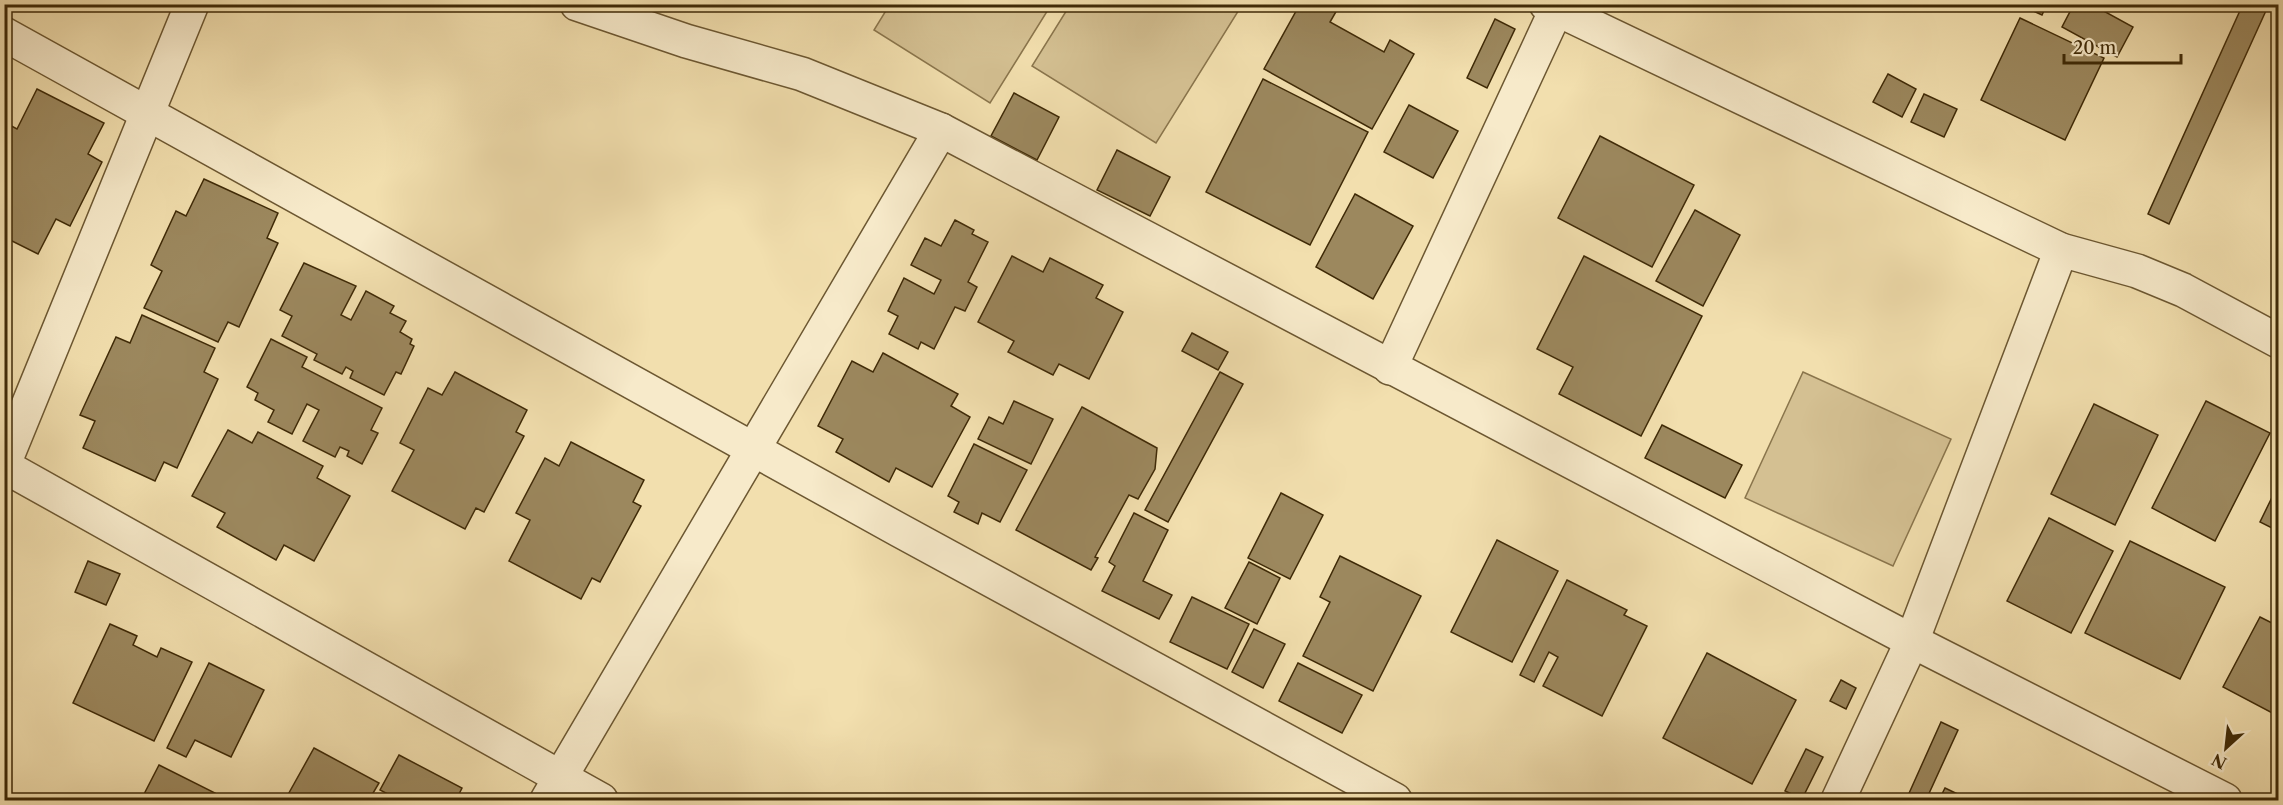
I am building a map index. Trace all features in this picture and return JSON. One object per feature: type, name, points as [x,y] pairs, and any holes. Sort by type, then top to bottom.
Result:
[{"type":"street","points":[[192,4],[4,465],[554,789],[601,801]]},
{"type":"street","points":[[577,4],[686,41],[802,74],[941,130],[1912,641],[2225,801]]},
{"type":"street","points":[[1390,368],[1551,7],[2061,250],[2137,271],[2183,290],[2278,341]]},
{"type":"street","points":[[4,34],[754,448],[898,530],[1395,801]]},
{"type":"street","points":[[554,789],[941,130]]},
{"type":"street","points":[[1838,801],[1912,641],[2061,250]]},
{"type":"shaded area","points":[[890,4],[1051,5],[990,103],[874,30]]},
{"type":"shaded area","points":[[1070,5],[1242,5],[1156,143],[1032,66]]},
{"type":"shaded area","points":[[1803,372],[1951,439],[1893,566],[1745,498]]},
{"type":"building","points":[[1300,4],[1328,4],[1337,10],[1330,22],[1384,52],[1390,40],[1414,54],[1372,129],[1264,69]]},
{"type":"building","points":[[2018,4],[2047,4],[2042,15]]},
{"type":"building","points":[[2074,4],[2091,4],[2133,27],[2117,57],[2062,27]]},
{"type":"building","points":[[2134,4],[2148,4],[2145,10]]},
{"type":"building","points":[[2243,4],[2269,4],[2169,224],[2148,214]]},
{"type":"building","points":[[2020,18],[2104,58],[2065,140],[1981,100]]},
{"type":"building","points":[[1495,19],[1515,29],[1487,88],[1467,78]]},
{"type":"building","points":[[1888,74],[1916,89],[1902,117],[1873,102]]},
{"type":"building","points":[[1263,79],[1368,132],[1310,245],[1206,192]]},
{"type":"building","points":[[37,89],[104,123],[88,154],[102,162],[70,226],[56,219],[38,254],[4,237],[4,122],[17,129]]},
{"type":"building","points":[[1014,93],[1059,117],[1037,160],[991,136]]},
{"type":"building","points":[[1924,94],[1957,109],[1944,137],[1911,122]]},
{"type":"building","points":[[1409,105],[1458,131],[1433,178],[1384,152]]},
{"type":"building","points":[[1600,136],[1694,185],[1652,267],[1558,218]]},
{"type":"building","points":[[1117,150],[1170,177],[1150,216],[1097,190]]},
{"type":"building","points":[[204,179],[278,213],[267,238],[278,243],[239,327],[228,322],[218,342],[144,308],[162,271],[151,265],[176,211],[186,216]]},
{"type":"building","points":[[1355,194],[1413,226],[1373,299],[1316,267]]},
{"type":"building","points":[[1695,210],[1740,235],[1703,306],[1656,281]]},
{"type":"building","points":[[955,220],[974,230],[972,234],[988,242],[968,282],[977,287],[965,311],[955,307],[934,349],[921,342],[918,349],[889,334],[898,316],[888,311],[904,278],[934,294],[941,280],[911,265],[925,238],[941,246]]},
{"type":"building","points":[[1012,256],[1043,272],[1050,258],[1103,285],[1096,298],[1123,312],[1089,379],[1059,364],[1053,375],[1008,352],[1014,341],[978,322]]},
{"type":"building","points":[[1584,256],[1702,316],[1641,436],[1559,394],[1573,367],[1537,349]]},
{"type":"building","points":[[304,263],[356,286],[341,315],[351,320],[366,291],[394,306],[390,313],[406,321],[400,332],[412,339],[410,344],[414,346],[401,374],[396,372],[384,395],[350,378],[353,371],[346,367],[342,374],[314,360],[317,354],[282,336],[292,316],[280,310]]},
{"type":"building","points":[[142,315],[215,348],[204,372],[218,379],[177,468],[164,462],[155,481],[83,448],[95,421],[80,415],[116,337],[130,343]]},
{"type":"building","points":[[1192,333],[1228,352],[1218,370],[1182,351]]},
{"type":"building","points":[[271,339],[307,357],[302,367],[382,408],[371,430],[378,433],[362,464],[347,456],[349,451],[340,447],[335,457],[303,441],[319,410],[307,404],[292,434],[268,422],[274,410],[255,400],[258,393],[247,387]]},
{"type":"building","points":[[883,353],[958,394],[951,406],[970,417],[932,487],[896,468],[889,482],[836,452],[843,439],[818,426],[852,361],[873,372]]},
{"type":"building","points":[[4,368],[11,371],[4,385]]},
{"type":"building","points":[[455,372],[527,410],[516,432],[524,436],[484,512],[476,508],[465,529],[392,491],[414,450],[400,443],[428,388],[442,395]]},
{"type":"building","points":[[1220,372],[1243,384],[1168,522],[1145,510]]},
{"type":"building","points":[[1014,401],[1053,419],[1031,464],[978,439],[989,417],[1003,424]]},
{"type":"building","points":[[2206,401],[2270,433],[2215,541],[2152,508]]},
{"type":"building","points":[[2094,404],[2158,435],[2115,525],[2051,494]]},
{"type":"building","points":[[1082,407],[1157,448],[1155,469],[1138,499],[1129,495],[1095,557],[1098,558],[1091,570],[1016,530]]},
{"type":"building","points":[[1662,425],[1742,465],[1725,498],[1645,458]]},
{"type":"building","points":[[228,430],[252,443],[258,432],[323,466],[317,478],[350,496],[314,561],[284,545],[276,560],[217,527],[225,513],[192,496]]},
{"type":"building","points":[[571,442],[644,480],[633,502],[641,506],[600,582],[592,578],[581,599],[509,561],[530,520],[516,513],[545,458],[559,466]]},
{"type":"building","points":[[974,444],[1027,470],[1000,522],[982,513],[978,524],[954,512],[959,502],[948,496]]},
{"type":"building","points":[[2278,485],[2278,531],[2260,522]]},
{"type":"building","points":[[1281,493],[1323,515],[1290,579],[1248,558]]},
{"type":"building","points":[[1134,513],[1168,530],[1143,581],[1172,595],[1159,619],[1102,591],[1115,566],[1109,562]]},
{"type":"building","points":[[2049,518],[2113,551],[2071,633],[2007,601]]},
{"type":"building","points":[[1497,540],[1558,571],[1512,662],[1451,632]]},
{"type":"building","points":[[2130,541],[2225,587],[2180,679],[2085,633]]},
{"type":"building","points":[[1340,556],[1421,596],[1373,691],[1303,656],[1330,602],[1320,597]]},
{"type":"building","points":[[88,561],[120,574],[106,605],[75,592]]},
{"type":"building","points":[[1249,562],[1280,578],[1257,624],[1225,608]]},
{"type":"building","points":[[1567,580],[1627,610],[1624,615],[1647,626],[1602,716],[1543,686],[1558,657],[1549,652],[1534,682],[1520,675]]},
{"type":"building","points":[[1192,597],[1249,624],[1227,669],[1170,642]]},
{"type":"building","points":[[2260,617],[2278,626],[2278,716],[2223,687]]},
{"type":"building","points":[[110,624],[137,636],[133,645],[157,657],[161,648],[192,662],[154,741],[73,703]]},
{"type":"building","points":[[1254,629],[1285,644],[1263,688],[1232,672]]},
{"type":"building","points":[[1707,653],[1796,700],[1752,784],[1663,738]]},
{"type":"building","points":[[209,663],[264,690],[231,757],[195,740],[186,757],[167,748]]},
{"type":"building","points":[[1298,663],[1362,695],[1342,733],[1279,701]]},
{"type":"building","points":[[1841,680],[1856,688],[1846,709],[1830,701]]},
{"type":"building","points":[[1941,722],[1958,730],[1926,800],[1906,800]]},
{"type":"building","points":[[314,748],[379,783],[369,800],[285,800]]},
{"type":"building","points":[[1806,749],[1823,757],[1802,799],[1785,791]]},
{"type":"building","points":[[399,755],[462,788],[456,800],[399,800],[380,790]]},
{"type":"building","points":[[159,765],[215,793],[211,800],[141,800]]},
{"type":"building","points":[[1945,788],[1970,800],[1939,800]]},
{"type":"building","points":[[1741,794],[1754,800],[1738,800]]}]
